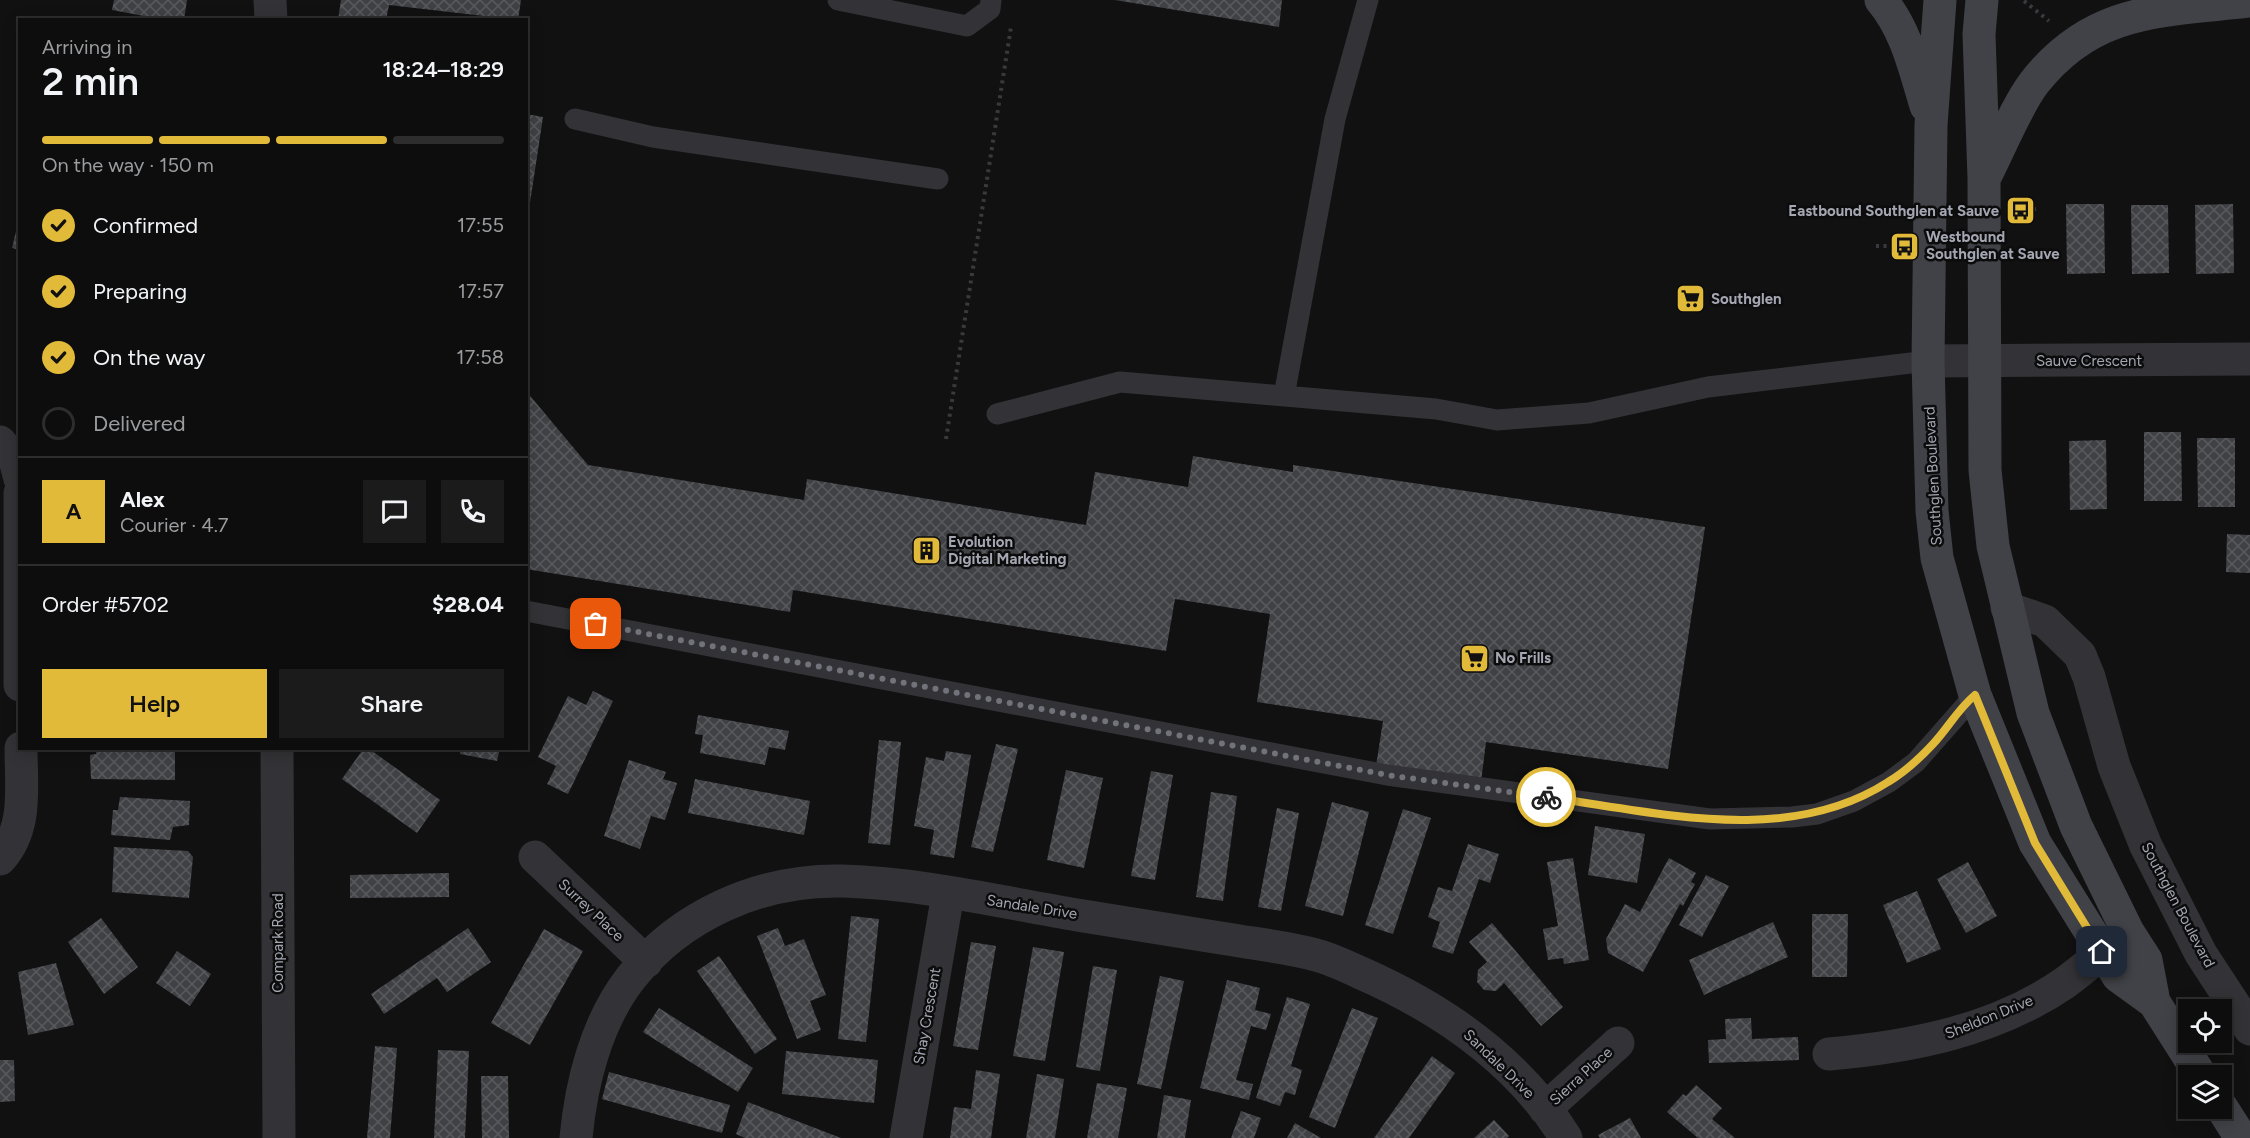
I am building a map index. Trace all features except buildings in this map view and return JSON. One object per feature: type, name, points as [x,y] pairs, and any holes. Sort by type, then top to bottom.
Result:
[{"type":"street","points":[[270,0],[271,18]]},
{"type":"street","points":[[1881,0],[1892,12],[1902,34],[1931,125]]},
{"type":"street","name":"Southglen Boulevard","points":[[1940,0],[1931,125],[1928,361],[1932,511],[1937,558],[1975,695],[2035,843],[2118,976],[2154,1002]]},
{"type":"street","name":"Southglen Boulevard","points":[[1982,0],[1979,34],[1984,178],[1985,470],[1993,546],[2033,713],[2076,825],[2128,932],[2146,960],[2154,1002],[2194,1065]]},
{"type":"street","points":[[1984,178],[2033,84],[2071,43],[2137,14],[2249,1]]},
{"type":"street","name":"Sauve Crescent","points":[[1928,361],[2250,359]]},
{"type":"street","points":[[0,442],[15,460],[18,471]]},
{"type":"street","name":"Southglen Boulevard","points":[[2007,608],[2045,621],[2080,655],[2089,677],[2114,766],[2146,846],[2201,954],[2250,1029]]},
{"type":"street","points":[[0,859],[10,848],[19,829],[22,806],[21,750]]},
{"type":"street","name":"Compark Road","points":[[277,750],[279,1138]]},
{"type":"street","name":"Surrey Place","points":[[535,858],[646,962]]},
{"type":"street","name":"Sandale Drive","points":[[576,1138],[588,1069],[599,1036],[629,979],[646,962],[684,927],[721,906],[757,892],[800,882],[842,881],[948,894],[1318,955],[1404,992],[1461,1027],[1520,1081],[1545,1109],[1566,1138]]},
{"type":"street","name":"Shay Crescent","points":[[906,1138],[948,894]]},
{"type":"street","name":"Sheldon Drive","points":[[1828,1054],[1908,1045],[1978,1025],[2056,988],[2128,932]]},
{"type":"street","name":"Sierra Place","points":[[1545,1109],[1618,1043]]},
{"type":"street","points":[[2229,1119],[2241,1138]]},
{"type":"lane","points":[[838,0],[967,27],[990,9],[991,0]]},
{"type":"lane","points":[[1284,396],[1335,119],[1368,0]]},
{"type":"lane","points":[[575,119],[654,137],[938,179]]},
{"type":"lane","points":[[997,414],[1120,382],[1436,409],[1497,420],[1589,413],[1708,387],[1928,361]]},
{"type":"lane","points":[[528,611],[1387,775],[1710,819],[1792,817],[1817,814],[1854,801],[1889,782],[1916,762],[1975,695]]},
{"type":"path","points":[[2024,1],[2050,22]]},
{"type":"path","points":[[946,439],[1013,19]]},
{"type":"path","points":[[2020,211],[2036,209]]},
{"type":"path","points":[[1876,246],[1905,246]]},
{"type":"way so far","points":[[596,624],[1387,775],[1546,797]]},
{"type":"place","name":"Eastbound Southglen at Sauve","points":[[2020,211]]},
{"type":"place","name":"Westbound Southglen at Sauve","points":[[1905,246]]},
{"type":"place","name":"Southglen","points":[[1690,299]]},
{"type":"place","name":"Evolution Digital Marketing","points":[[927,551]]},
{"type":"place","name":"No Frills","points":[[1474,658]]},
{"type":"route","points":[[1546,797],[1710,819],[1771,819],[1817,814],[1854,801],[1889,782],[1916,762],[1965,703],[1975,695],[2035,843],[2102,952]]}]
